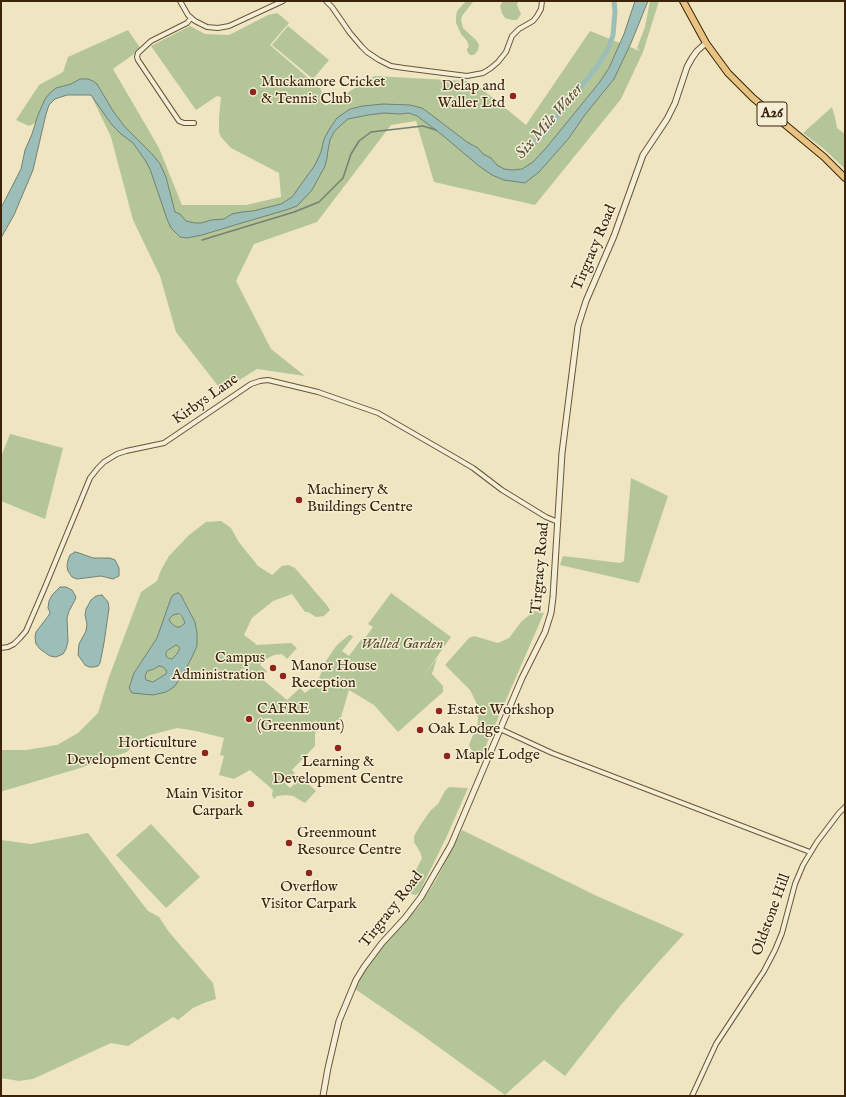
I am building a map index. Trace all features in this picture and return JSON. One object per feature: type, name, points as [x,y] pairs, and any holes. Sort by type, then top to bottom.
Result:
[{"type":"highway","name":"A26","points":[[683,1],[706,43],[728,73],[753,98],[824,157],[845,178]]},
{"type":"street","points":[[180,1],[185,11],[199,24],[207,27],[218,28],[224,28],[234,24],[283,1]]},
{"type":"street","points":[[326,1],[358,43],[367,52],[379,60],[391,66],[467,76],[483,73],[498,62],[506,52],[512,36],[537,16],[542,1]]},
{"type":"street","points":[[191,18],[187,23],[151,41],[138,53],[137,57],[179,121],[184,123],[194,123]]},
{"type":"street","name":"Tirgracy Road","points":[[323,1096],[339,1021],[356,980],[373,955],[410,912],[428,886],[451,845],[527,665],[545,632],[551,613],[553,597],[563,444],[575,342],[581,314],[600,266],[614,236],[643,155],[667,119],[675,103],[687,67],[692,58],[706,43]]},
{"type":"street","name":"Kirbys Lane","points":[[1,648],[14,644],[26,631],[46,587],[90,478],[98,468],[104,462],[117,454],[164,443],[245,387],[260,381],[268,380],[318,392],[378,413],[462,462],[502,490],[546,517],[558,522]]},
{"type":"street","points":[[500,729],[552,754],[810,852]]},
{"type":"street","name":"Oldstone Hill","points":[[692,1096],[716,1044],[764,971],[775,950],[782,933],[795,884],[803,865],[810,852],[845,808]]},
{"type":"green space","points":[[466,1],[473,2],[462,16],[461,20],[463,28],[476,40],[479,45],[478,50],[474,55],[470,55],[467,51],[469,46],[456,23],[457,11]]},
{"type":"green space","points":[[503,1],[518,1],[517,5],[521,14],[517,20],[505,18],[500,6]]},
{"type":"green space","points":[[650,1],[659,1],[643,52],[621,99],[535,205],[434,182],[416,121],[391,125],[317,222],[254,244],[236,281],[271,349],[305,376],[257,369],[222,391],[176,332],[160,276],[133,220],[111,137],[91,95],[85,90],[54,94],[39,121],[29,126],[16,120],[39,85],[63,72],[68,57],[128,30],[141,49],[113,69],[159,148],[182,205],[246,205],[281,197],[279,173],[231,148],[221,137],[219,132],[221,97],[217,96],[196,110],[151,46],[190,26],[205,34],[229,35],[268,15],[277,13],[289,23],[270,45],[321,89],[325,106],[375,76],[467,81],[477,85],[526,125],[590,31],[640,51],[637,48],[645,27]]},
{"type":"green space","points":[[288,26],[329,60],[313,79],[272,45]]},
{"type":"green space","points":[[832,107],[837,128],[845,134],[845,169],[824,149],[803,133]]},
{"type":"green space","points":[[10,434],[63,448],[45,519],[1,501],[1,457]]},
{"type":"green space","points":[[631,478],[668,496],[639,583],[560,565],[563,556],[620,563],[624,561]]},
{"type":"green space","name":"Walled Garden","points":[[221,521],[231,528],[238,541],[258,566],[272,575],[282,566],[289,565],[295,568],[330,610],[324,616],[316,617],[308,612],[305,612],[292,594],[273,601],[252,618],[244,635],[256,644],[255,645],[291,643],[297,648],[287,659],[282,654],[274,655],[264,660],[260,665],[267,671],[261,678],[287,700],[300,688],[305,693],[317,683],[326,661],[334,649],[338,644],[351,635],[353,637],[342,651],[349,656],[363,637],[365,638],[373,627],[368,624],[391,593],[451,637],[422,678],[437,658],[432,674],[443,686],[443,692],[398,732],[374,705],[349,690],[339,724],[332,732],[321,726],[315,733],[315,746],[292,770],[295,773],[285,783],[290,788],[301,777],[316,791],[305,803],[293,796],[286,795],[277,796],[274,799],[272,795],[273,790],[250,770],[234,779],[219,775],[224,756],[220,755],[224,738],[177,728],[150,735],[138,741],[127,752],[77,769],[3,791],[1,793],[1,750],[26,750],[57,745],[78,733],[98,713],[109,677],[141,592],[157,581],[169,556],[189,535],[206,522]],"holes":[[[184,600],[197,633],[197,646],[182,676],[142,693],[132,693],[134,673],[157,638],[163,623]]]},
{"type":"green space","points":[[534,611],[544,613],[478,764],[469,745],[477,730],[478,718],[476,702],[470,690],[445,665],[469,638],[474,636],[498,643],[509,638],[521,622]]},
{"type":"green space","points":[[177,614],[183,618],[185,623],[180,627],[175,627],[169,619],[173,615]]},
{"type":"green space","points":[[176,645],[180,648],[177,654],[172,659],[168,658],[166,653]]},
{"type":"green space","points":[[159,666],[165,669],[167,672],[166,674],[153,682],[146,680],[145,677],[147,671]]},
{"type":"green space","points":[[449,787],[468,788],[447,836],[420,891],[416,895],[411,894],[408,892],[407,888],[422,858],[414,842],[414,836],[431,810],[438,804]]},
{"type":"green space","points":[[151,824],[200,877],[166,908],[116,855]]},
{"type":"green space","points":[[462,830],[599,897],[684,934],[620,1006],[565,1076],[544,1060],[505,1095],[355,989],[364,971],[376,954],[420,905],[436,880]]},
{"type":"green space","points":[[88,833],[148,911],[159,917],[169,932],[213,983],[216,999],[193,1008],[178,1020],[173,1017],[128,1046],[111,1043],[33,1079],[19,1081],[1,1078],[1,840],[31,844]]},
{"type":"water","points":[[635,1],[648,1],[614,79],[584,116],[569,138],[539,172],[525,183],[504,180],[492,175],[417,116],[409,113],[384,113],[368,115],[348,119],[334,132],[330,140],[325,166],[312,190],[297,206],[202,235],[187,238],[180,237],[171,228],[150,169],[133,143],[112,125],[91,95],[67,95],[55,99],[49,105],[33,170],[14,215],[1,238],[1,208],[21,169],[25,150],[45,99],[56,88],[71,84],[80,79],[88,79],[97,84],[113,111],[125,127],[160,164],[166,177],[175,212],[180,214],[186,221],[201,223],[211,220],[224,219],[232,214],[253,211],[281,204],[292,197],[315,165],[321,152],[324,139],[337,118],[350,109],[363,106],[383,104],[410,105],[422,108],[467,142],[478,148],[483,154],[491,158],[497,165],[504,169],[522,169],[533,162],[546,148],[599,83],[609,68],[624,34]]},
{"type":"water","points":[[75,552],[93,558],[110,558],[115,560],[119,568],[119,576],[113,579],[101,576],[77,579],[72,577],[67,566],[70,555]]},
{"type":"water","points":[[60,587],[66,587],[72,590],[76,597],[67,618],[68,641],[66,649],[63,654],[56,657],[50,656],[40,649],[36,644],[35,637],[36,632],[49,615],[49,601],[52,595]]},
{"type":"water","points":[[178,593],[181,595],[195,622],[197,646],[182,676],[174,687],[166,692],[153,695],[132,693],[129,688],[134,673],[157,638],[173,595]],"holes":[[[180,614],[185,623],[180,627],[176,627],[170,622],[169,619],[173,615]],[[176,645],[180,648],[172,659],[166,656],[166,652]],[[159,666],[163,667],[167,672],[153,682],[146,680],[145,677],[147,671]]]},
{"type":"water","points":[[102,595],[108,602],[109,608],[104,643],[100,663],[98,666],[89,667],[85,665],[78,655],[79,644],[86,631],[86,609],[91,600],[96,596]]},
{"type":"waterway","name":"Six Mile Water","points":[[532,144],[544,134],[598,65],[608,49],[613,35],[615,12],[614,1]]},
{"type":"waterway","points":[[202,240],[294,212],[319,202],[343,178],[351,154],[359,141],[371,132],[423,126],[436,130]]},
{"type":"place","name":"Muckamore Cricket & Tennis Club","points":[[253,92]]},
{"type":"place","name":"Delap and Waller Ltd","points":[[513,96]]},
{"type":"place","name":"Machinery & Buildings Centre","points":[[299,500]]},
{"type":"place","name":"Campus Administration","points":[[273,668]]},
{"type":"place","name":"Manor House Reception","points":[[283,676]]},
{"type":"place","name":"Estate Workshop","points":[[439,711]]},
{"type":"place","name":"CAFRE (Greenmount)","points":[[249,719]]},
{"type":"place","name":"Oak Lodge","points":[[420,730]]},
{"type":"place","name":"Learning & Development Centre","points":[[338,748]]},
{"type":"place","name":"Horticulture Development Centre","points":[[205,753]]},
{"type":"place","name":"Maple Lodge","points":[[447,756]]},
{"type":"place","name":"Main Visitor Carpark","points":[[251,804]]},
{"type":"place","name":"Greenmount Resource Centre","points":[[289,843]]},
{"type":"place","name":"Overflow Visitor Carpark","points":[[309,873]]}]
